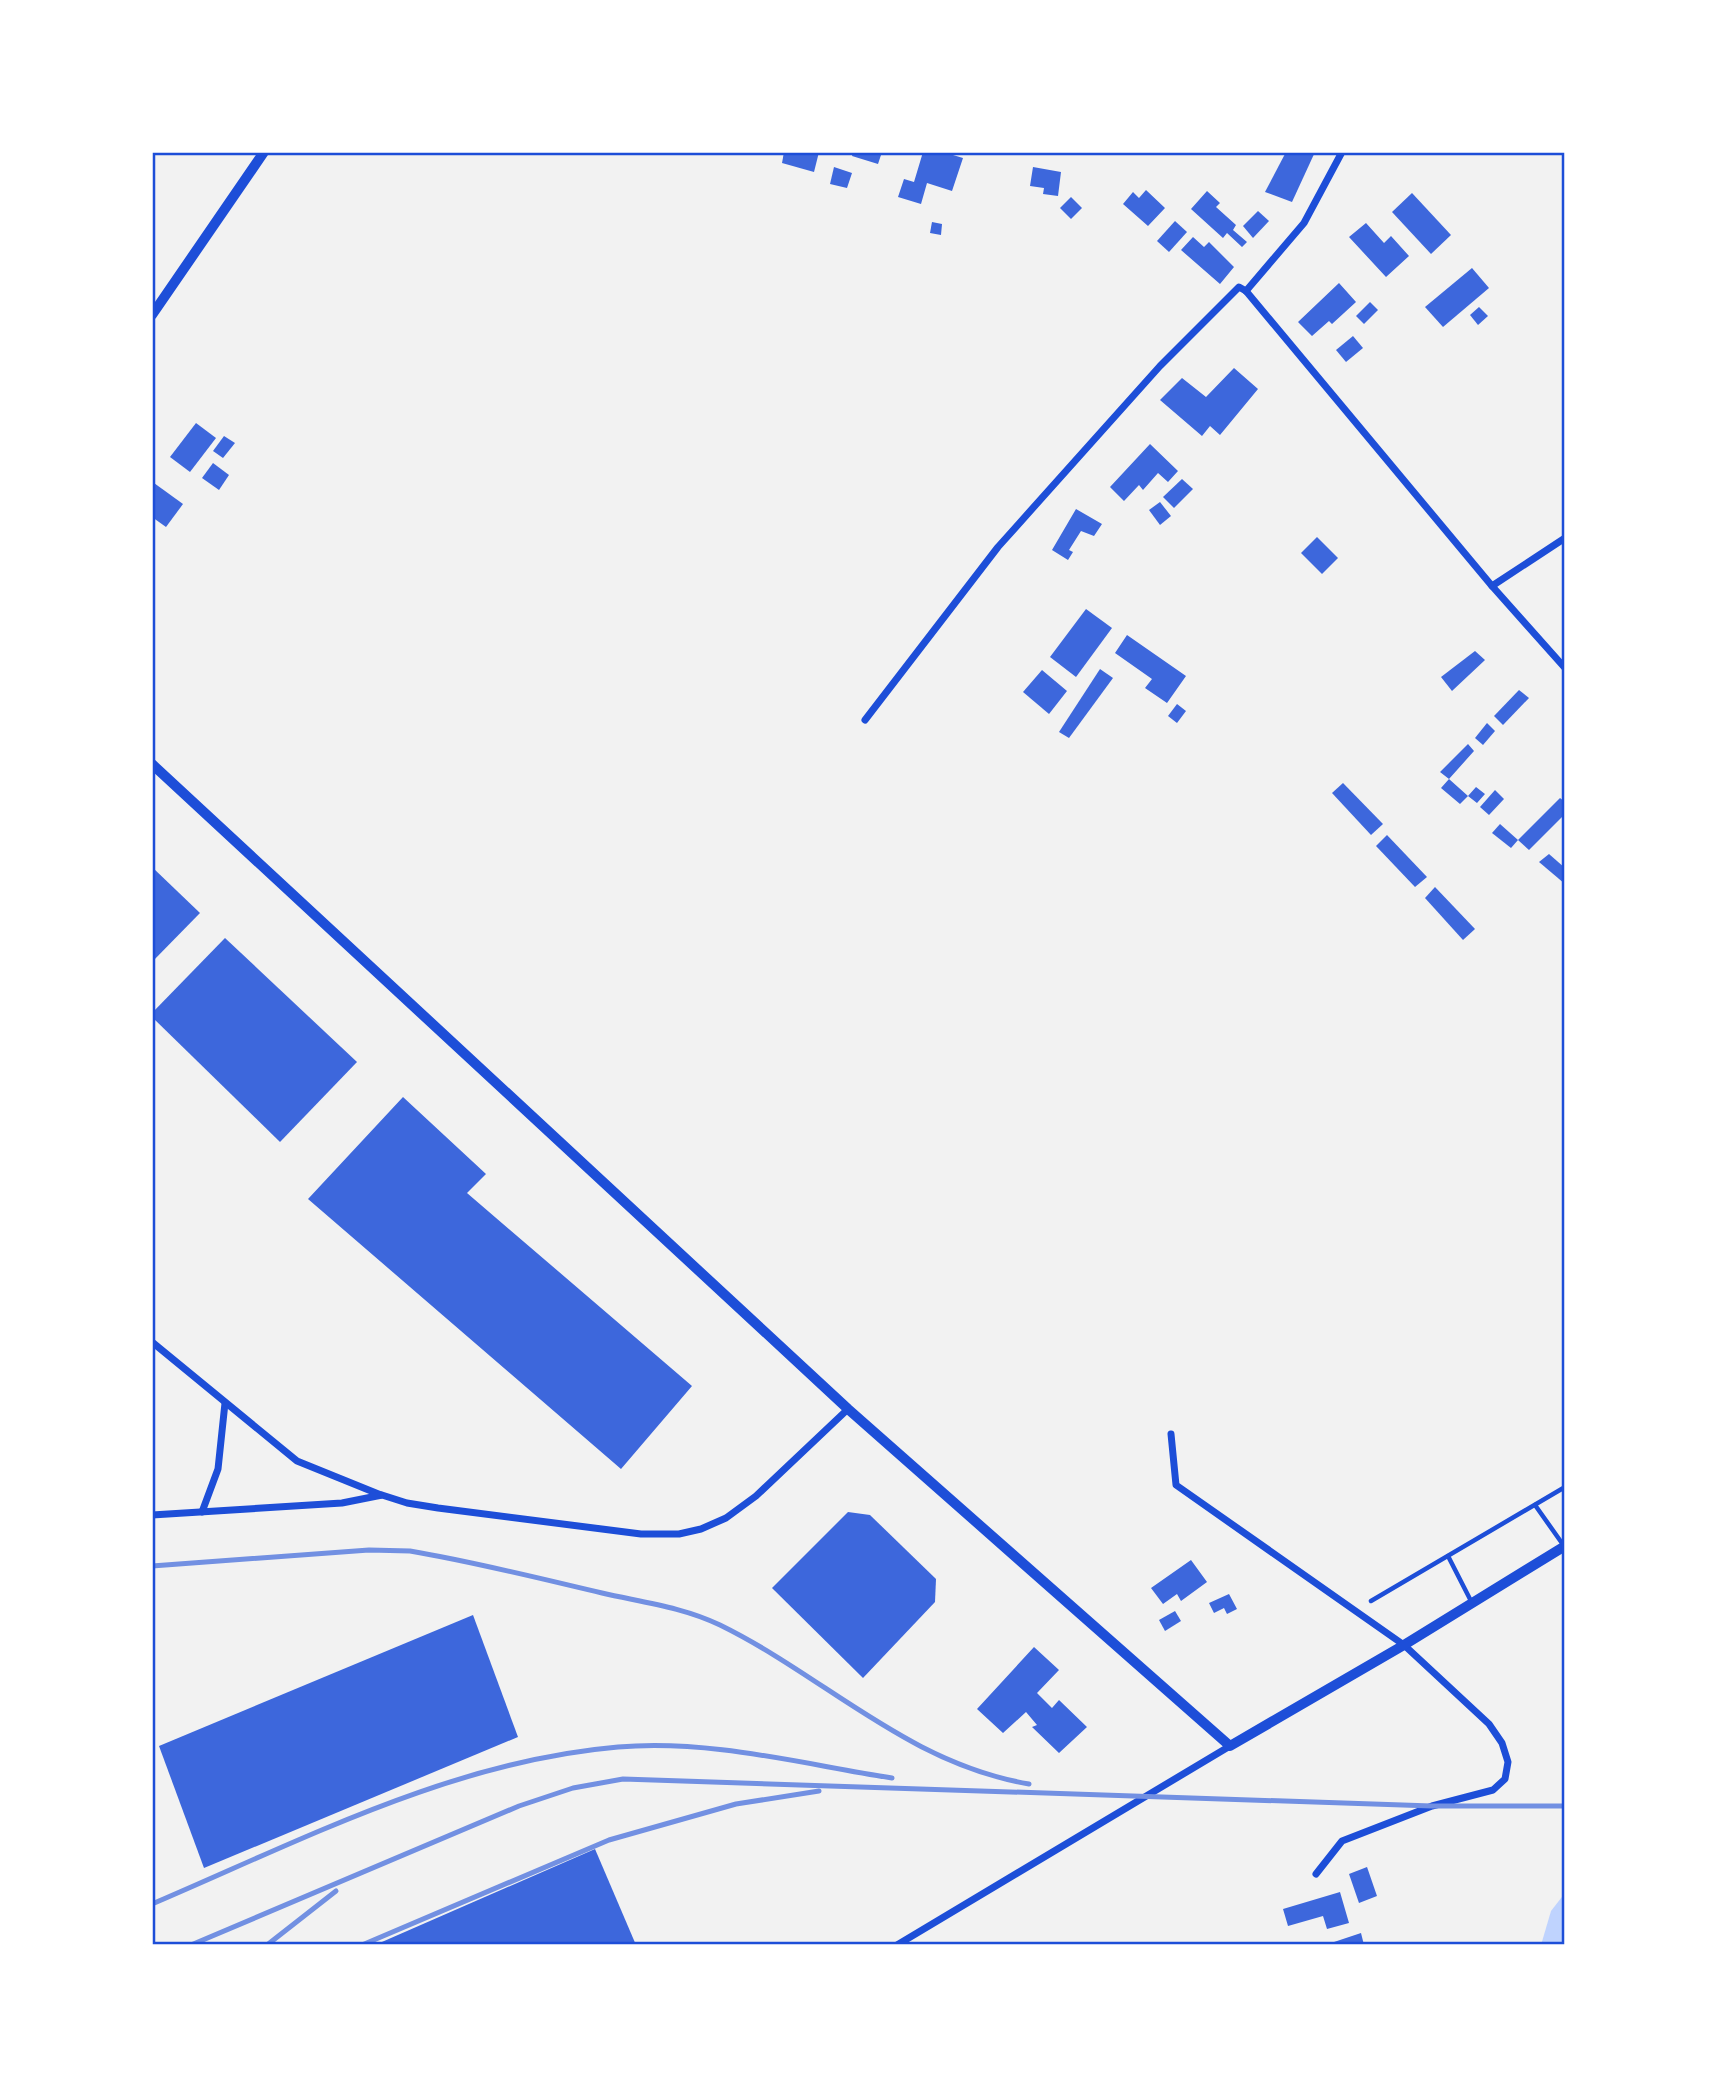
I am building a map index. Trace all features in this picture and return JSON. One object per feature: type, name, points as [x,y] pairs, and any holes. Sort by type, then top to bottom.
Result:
[{"type":"street","points":[[152,315],[264,152]]},
{"type":"street","points":[[1246,291],[1304,223],[1342,152]]},
{"type":"street","points":[[865,720],[998,547],[1160,366],[1239,287],[1246,291],[1492,586],[1565,668]]},
{"type":"street","points":[[1492,586],[1565,538]]},
{"type":"street","points":[[152,764],[848,1409],[1230,1746]]},
{"type":"street","points":[[152,1342],[297,1461],[382,1495],[407,1503],[438,1508],[641,1534],[679,1534],[726,1518],[746,1504],[848,1409]]},
{"type":"street","points":[[202,1512],[218,1469],[225,1403]]},
{"type":"street","points":[[1171,1434],[1176,1485],[1404,1645],[1489,1724],[1502,1743],[1508,1762],[1505,1779],[1493,1790],[1432,1806],[1342,1841],[1315,1874]]},
{"type":"street","points":[[152,1515],[342,1503],[382,1495]]},
{"type":"street","points":[[897,1945],[1404,1645],[1565,1546]]},
{"type":"lane","points":[[1371,1601],[1565,1487]]},
{"type":"lane","points":[[1535,1506],[1565,1546]]},
{"type":"lane","points":[[1448,1556],[1471,1602]]},
{"type":"water","points":[[1565,1893],[1565,1945],[1541,1945],[1551,1911]]},
{"type":"building","points":[[784,152],[819,152],[814,172],[782,163]]},
{"type":"building","points":[[853,152],[882,152],[878,164],[852,156]]},
{"type":"building","points":[[923,152],[943,152],[963,158],[952,191],[927,183],[921,204],[898,197],[904,179],[914,182]]},
{"type":"building","points":[[1286,152],[1315,152],[1292,202],[1265,192]]},
{"type":"building","points":[[834,167],[852,173],[847,188],[830,184]]},
{"type":"building","points":[[1033,167],[1061,172],[1058,196],[1043,194],[1044,188],[1030,186]]},
{"type":"building","points":[[1146,190],[1165,208],[1148,226],[1123,204],[1133,192],[1139,198]]},
{"type":"building","points":[[1207,191],[1220,203],[1216,207],[1236,225],[1233,230],[1247,242],[1242,247],[1227,233],[1223,238],[1191,209]]},
{"type":"building","points":[[1412,193],[1451,235],[1431,254],[1392,212]]},
{"type":"building","points":[[1071,197],[1082,208],[1071,219],[1060,208]]},
{"type":"building","points":[[1258,211],[1269,221],[1253,238],[1243,226]]},
{"type":"building","points":[[1175,221],[1187,232],[1169,252],[1157,241]]},
{"type":"building","points":[[932,222],[942,224],[941,235],[930,233]]},
{"type":"building","points":[[1366,223],[1384,243],[1391,236],[1409,256],[1386,277],[1349,237]]},
{"type":"building","points":[[1193,237],[1204,247],[1209,242],[1234,267],[1220,284],[1181,250]]},
{"type":"building","points":[[1472,268],[1489,288],[1443,327],[1425,307]]},
{"type":"building","points":[[1339,283],[1356,302],[1332,324],[1329,321],[1312,336],[1298,322]]},
{"type":"building","points":[[1370,302],[1378,310],[1364,324],[1356,316]]},
{"type":"building","points":[[1479,307],[1488,316],[1478,325],[1470,315]]},
{"type":"building","points":[[1353,336],[1363,348],[1346,362],[1336,350]]},
{"type":"building","points":[[1234,368],[1258,389],[1220,435],[1210,426],[1202,436],[1160,400],[1182,378],[1206,397]]},
{"type":"building","points":[[196,423],[216,438],[190,472],[170,457]]},
{"type":"building","points":[[224,436],[235,443],[223,458],[213,451]]},
{"type":"building","points":[[1150,444],[1178,471],[1168,482],[1158,473],[1143,490],[1139,485],[1124,501],[1110,487]]},
{"type":"building","points":[[213,463],[229,475],[219,490],[202,478]]},
{"type":"building","points":[[1182,479],[1193,489],[1174,508],[1163,497]]},
{"type":"building","points":[[154,483],[183,504],[166,527],[152,517]]},
{"type":"building","points":[[1160,502],[1171,516],[1160,525],[1149,510]]},
{"type":"building","points":[[1076,509],[1102,524],[1094,536],[1081,531],[1069,550],[1073,552],[1068,560],[1052,550]]},
{"type":"building","points":[[1317,537],[1338,558],[1322,574],[1301,553]]},
{"type":"building","points":[[1086,609],[1112,628],[1076,677],[1050,657]]},
{"type":"building","points":[[1127,635],[1186,676],[1167,703],[1145,688],[1152,679],[1115,653]]},
{"type":"building","points":[[1475,651],[1485,660],[1452,691],[1441,677]]},
{"type":"building","points":[[1100,669],[1113,678],[1069,738],[1059,732]]},
{"type":"building","points":[[1042,670],[1067,691],[1049,714],[1023,692]]},
{"type":"building","points":[[1519,690],[1529,698],[1503,725],[1494,716]]},
{"type":"building","points":[[1177,704],[1186,711],[1177,723],[1168,716]]},
{"type":"building","points":[[1487,723],[1495,731],[1483,745],[1475,738]]},
{"type":"building","points":[[1468,744],[1474,751],[1449,779],[1440,772]]},
{"type":"building","points":[[1449,779],[1468,796],[1460,804],[1441,788]]},
{"type":"building","points":[[1343,783],[1383,824],[1371,835],[1332,793]]},
{"type":"building","points":[[1476,787],[1485,794],[1477,803],[1468,796]]},
{"type":"building","points":[[1495,790],[1504,799],[1489,815],[1480,807]]},
{"type":"building","points":[[1560,798],[1565,802],[1565,814],[1529,850],[1518,840]]},
{"type":"building","points":[[1500,824],[1518,840],[1511,848],[1492,833]]},
{"type":"building","points":[[1387,835],[1427,877],[1415,887],[1376,846]]},
{"type":"building","points":[[1549,854],[1565,868],[1565,884],[1539,862]]},
{"type":"building","points":[[152,867],[200,913],[152,962]]},
{"type":"building","points":[[1435,887],[1475,929],[1463,940],[1425,898]]},
{"type":"building","points":[[225,938],[357,1062],[280,1142],[152,1017],[152,1013]]},
{"type":"building","points":[[403,1097],[486,1174],[467,1193],[692,1386],[621,1469],[308,1199]]},
{"type":"building","points":[[848,1512],[870,1515],[936,1579],[935,1602],[863,1678],[772,1588]]},
{"type":"building","points":[[1191,1560],[1207,1582],[1181,1601],[1177,1594],[1163,1604],[1151,1588]]},
{"type":"building","points":[[1229,1594],[1237,1609],[1227,1614],[1224,1608],[1214,1613],[1209,1603]]},
{"type":"building","points":[[1175,1611],[1181,1621],[1165,1631],[1159,1620]]},
{"type":"building","points":[[473,1615],[518,1737],[204,1868],[159,1746]]},
{"type":"building","points":[[1034,1647],[1059,1670],[1037,1693],[1052,1708],[1059,1700],[1087,1727],[1059,1753],[1032,1727],[1037,1725],[1026,1712],[1003,1733],[977,1709]]},
{"type":"building","points":[[595,1849],[636,1945],[375,1945]]},
{"type":"building","points":[[1367,1867],[1377,1896],[1359,1903],[1349,1874]]},
{"type":"building","points":[[1340,1892],[1349,1923],[1327,1929],[1323,1916],[1288,1926],[1283,1909]]},
{"type":"building","points":[[1361,1933],[1364,1945],[1328,1945],[1328,1944]]},
{"type":"railway","points":[[152,1566],[369,1550],[410,1551],[677,1609],[720,1625],[759,1646],[869,1716],[944,1758],[985,1773],[1029,1784]]},
{"type":"railway","points":[[152,1904],[379,1807],[497,1768],[557,1755],[618,1747],[687,1746],[756,1754],[892,1778]]},
{"type":"railway","points":[[191,1945],[519,1806],[573,1788],[623,1779],[1432,1806],[1565,1806]]},
{"type":"railway","points":[[362,1945],[609,1840],[736,1804],[819,1791]]},
{"type":"railway","points":[[267,1945],[336,1891]]}]
